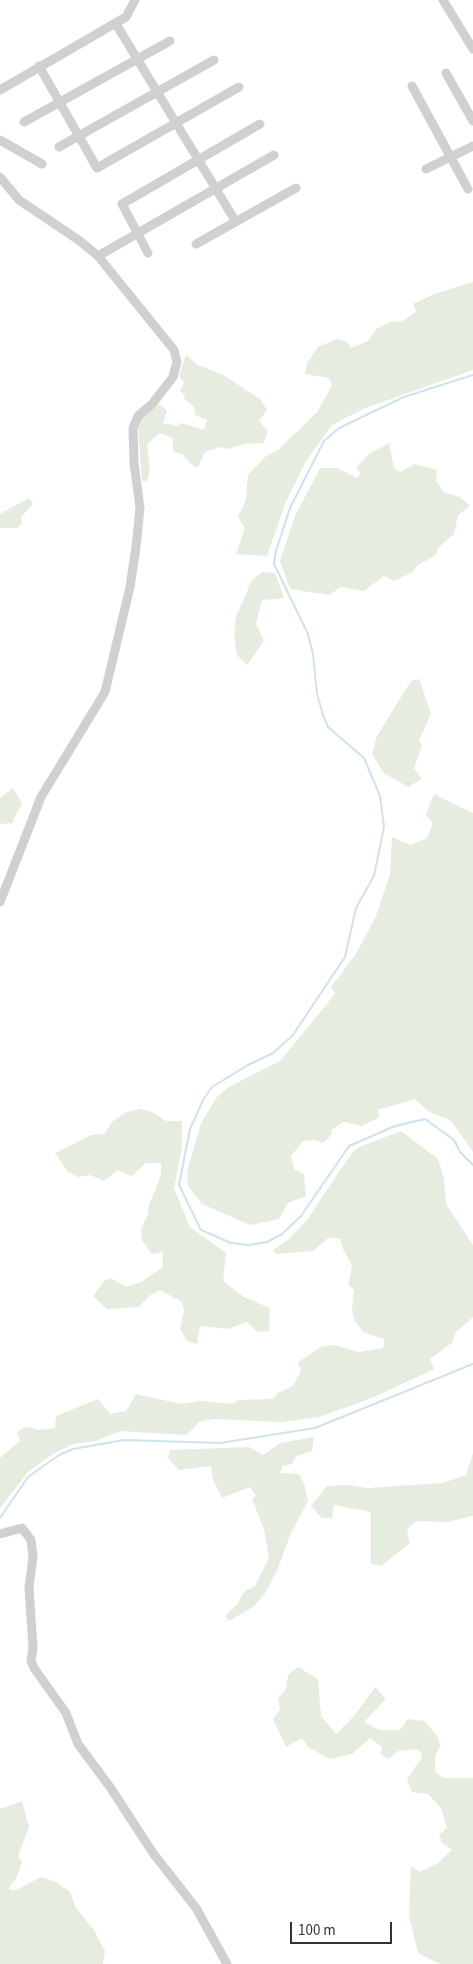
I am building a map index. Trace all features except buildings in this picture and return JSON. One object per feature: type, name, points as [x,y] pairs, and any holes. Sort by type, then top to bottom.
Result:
[{"type":"street","points":[[0,90],[39,66],[116,24],[126,17],[135,0]]},
{"type":"street","points":[[443,0],[473,49]]},
{"type":"street","points":[[116,24],[236,222]]},
{"type":"street","points":[[24,122],[170,41]]},
{"type":"street","points":[[59,147],[214,60]]},
{"type":"street","points":[[39,66],[96,168],[239,86]]},
{"type":"street","points":[[446,73],[473,121]]},
{"type":"street","points":[[412,86],[468,189]]},
{"type":"street","points":[[148,253],[122,204],[260,124]]},
{"type":"street","points":[[0,140],[42,164]]},
{"type":"street","points":[[426,169],[473,146]]},
{"type":"street","points":[[98,256],[274,155]]},
{"type":"street","points":[[0,177],[19,200],[80,241],[98,256],[174,350],[177,362],[173,377],[152,404],[138,416],[133,428],[134,463],[140,508],[136,547],[130,587],[105,692],[41,797],[0,902]]},
{"type":"street","points":[[196,244],[296,188]]},
{"type":"street","points":[[0,1534],[22,1528],[31,1540],[33,1557],[29,1587],[33,1648],[32,1661],[34,1668],[66,1713],[78,1744],[110,1787],[153,1853],[196,1908],[227,1964]]},
{"type":"shaded area","points":[[473,282],[473,370],[363,409],[332,425],[306,461],[285,504],[267,556],[236,554],[245,528],[238,517],[246,500],[248,475],[266,456],[278,450],[317,412],[332,386],[329,378],[305,374],[307,363],[318,347],[337,339],[346,341],[351,348],[368,341],[376,329],[392,321],[401,322],[416,312],[413,304],[434,294]]},
{"type":"shaded area","points":[[186,355],[198,365],[223,375],[260,399],[267,410],[259,421],[268,431],[264,443],[244,444],[228,449],[220,447],[205,452],[198,467],[194,467],[182,454],[173,451],[173,438],[160,433],[147,444],[150,469],[147,481],[142,481],[138,426],[143,414],[157,403],[167,410],[163,423],[178,426],[181,423],[204,430],[207,420],[195,415],[194,407],[184,399],[185,395],[180,391],[184,383],[179,376]]},
{"type":"shaded area","points":[[389,443],[394,468],[400,472],[415,464],[437,470],[436,481],[445,493],[460,497],[470,506],[458,515],[454,534],[439,547],[436,555],[418,565],[413,572],[394,581],[384,576],[364,591],[341,587],[329,595],[290,589],[280,561],[295,516],[320,468],[337,468],[357,478],[361,473],[356,468],[369,454]]},
{"type":"shaded area","points":[[29,498],[33,504],[21,517],[22,523],[17,528],[0,528],[0,514]]},
{"type":"shaded area","points":[[262,572],[275,573],[284,598],[262,600],[256,624],[264,641],[247,665],[237,655],[234,635],[236,617],[252,580]]},
{"type":"shaded area","points":[[419,679],[431,714],[419,740],[422,746],[414,768],[422,779],[408,787],[384,773],[372,754],[377,736],[411,681]]},
{"type":"shaded area","points":[[13,788],[22,803],[12,823],[0,824],[0,798]]},
{"type":"shaded area","points":[[434,794],[473,813],[473,1152],[451,1121],[428,1111],[415,1099],[378,1110],[379,1118],[361,1126],[344,1122],[331,1130],[332,1134],[323,1143],[315,1140],[303,1141],[291,1156],[294,1169],[304,1174],[306,1196],[288,1203],[279,1219],[250,1225],[202,1204],[188,1186],[187,1172],[201,1123],[217,1097],[229,1087],[280,1061],[335,993],[331,987],[356,954],[376,916],[390,875],[392,837],[411,845],[427,838],[433,823],[426,815]]},
{"type":"shaded area","points":[[140,1109],[152,1112],[166,1121],[182,1121],[182,1147],[174,1188],[190,1227],[226,1253],[223,1281],[244,1297],[270,1308],[269,1331],[257,1332],[247,1322],[228,1329],[200,1326],[197,1344],[187,1341],[180,1329],[184,1310],[182,1302],[160,1290],[149,1296],[139,1307],[107,1309],[93,1296],[104,1281],[111,1278],[126,1287],[141,1282],[163,1267],[163,1252],[152,1254],[142,1240],[141,1229],[161,1176],[161,1163],[146,1163],[132,1176],[118,1170],[104,1181],[90,1175],[78,1177],[68,1172],[55,1153],[91,1135],[104,1134],[113,1121],[126,1112]]},
{"type":"shaded area","points":[[401,1131],[438,1159],[444,1179],[446,1204],[473,1245],[473,1317],[455,1333],[453,1342],[430,1359],[434,1369],[372,1398],[319,1417],[282,1422],[213,1419],[199,1422],[187,1435],[120,1431],[96,1441],[73,1444],[53,1454],[28,1472],[0,1508],[0,1458],[20,1441],[17,1432],[26,1427],[40,1430],[55,1428],[56,1416],[98,1399],[110,1414],[126,1411],[136,1394],[181,1404],[201,1401],[232,1404],[238,1400],[273,1399],[278,1393],[293,1386],[301,1371],[298,1362],[321,1347],[334,1345],[359,1352],[383,1348],[384,1339],[363,1332],[354,1320],[352,1309],[354,1290],[348,1285],[352,1266],[343,1249],[340,1238],[328,1238],[313,1251],[276,1254],[273,1250],[289,1239],[307,1220],[351,1154],[359,1147]]},
{"type":"shaded area","points":[[314,1437],[312,1451],[296,1456],[292,1464],[282,1466],[280,1473],[299,1474],[305,1487],[308,1501],[291,1533],[276,1573],[264,1595],[253,1607],[229,1621],[225,1616],[237,1604],[245,1591],[255,1586],[269,1558],[264,1529],[252,1499],[256,1496],[250,1487],[222,1498],[213,1479],[211,1466],[179,1470],[168,1458],[170,1450],[249,1447],[263,1455],[280,1443]]},
{"type":"shaded area","points":[[473,1453],[473,1516],[447,1522],[417,1521],[407,1529],[410,1543],[381,1566],[371,1564],[371,1512],[334,1505],[332,1518],[322,1518],[311,1506],[327,1486],[346,1485],[368,1488],[443,1483],[466,1475]]},
{"type":"shaded area","points":[[298,1667],[318,1679],[321,1716],[336,1734],[355,1715],[375,1687],[386,1699],[364,1722],[379,1730],[400,1730],[408,1719],[425,1721],[439,1739],[440,1747],[435,1755],[435,1772],[444,1778],[473,1778],[473,1964],[440,1964],[418,1953],[409,1916],[411,1866],[420,1872],[438,1863],[452,1850],[442,1843],[439,1835],[447,1828],[441,1808],[428,1794],[412,1792],[407,1779],[421,1759],[422,1753],[416,1749],[398,1751],[389,1759],[380,1754],[382,1747],[370,1738],[352,1754],[330,1759],[308,1747],[302,1738],[286,1747],[273,1719],[280,1710],[278,1699],[286,1689],[288,1675]]},
{"type":"shaded area","points":[[22,1801],[29,1827],[18,1856],[22,1862],[16,1879],[10,1885],[9,1890],[16,1890],[41,1877],[56,1882],[70,1892],[76,1908],[94,1930],[105,1951],[103,1964],[0,1964],[0,1809]]},
{"type":"waterway","points":[[473,375],[404,397],[339,428],[324,441],[290,508],[276,551],[274,564],[308,634],[313,654],[317,694],[328,727],[364,758],[380,796],[384,827],[374,876],[356,908],[345,957],[293,1035],[273,1053],[248,1065],[212,1087],[203,1100],[190,1129],[179,1185],[201,1230],[231,1243],[248,1245],[267,1242],[282,1234],[301,1216],[349,1146],[395,1126],[425,1119],[454,1140],[460,1152],[473,1165]]},
{"type":"waterway","points":[[0,1518],[28,1477],[59,1455],[73,1449],[124,1440],[220,1443],[315,1428],[473,1364]]}]
